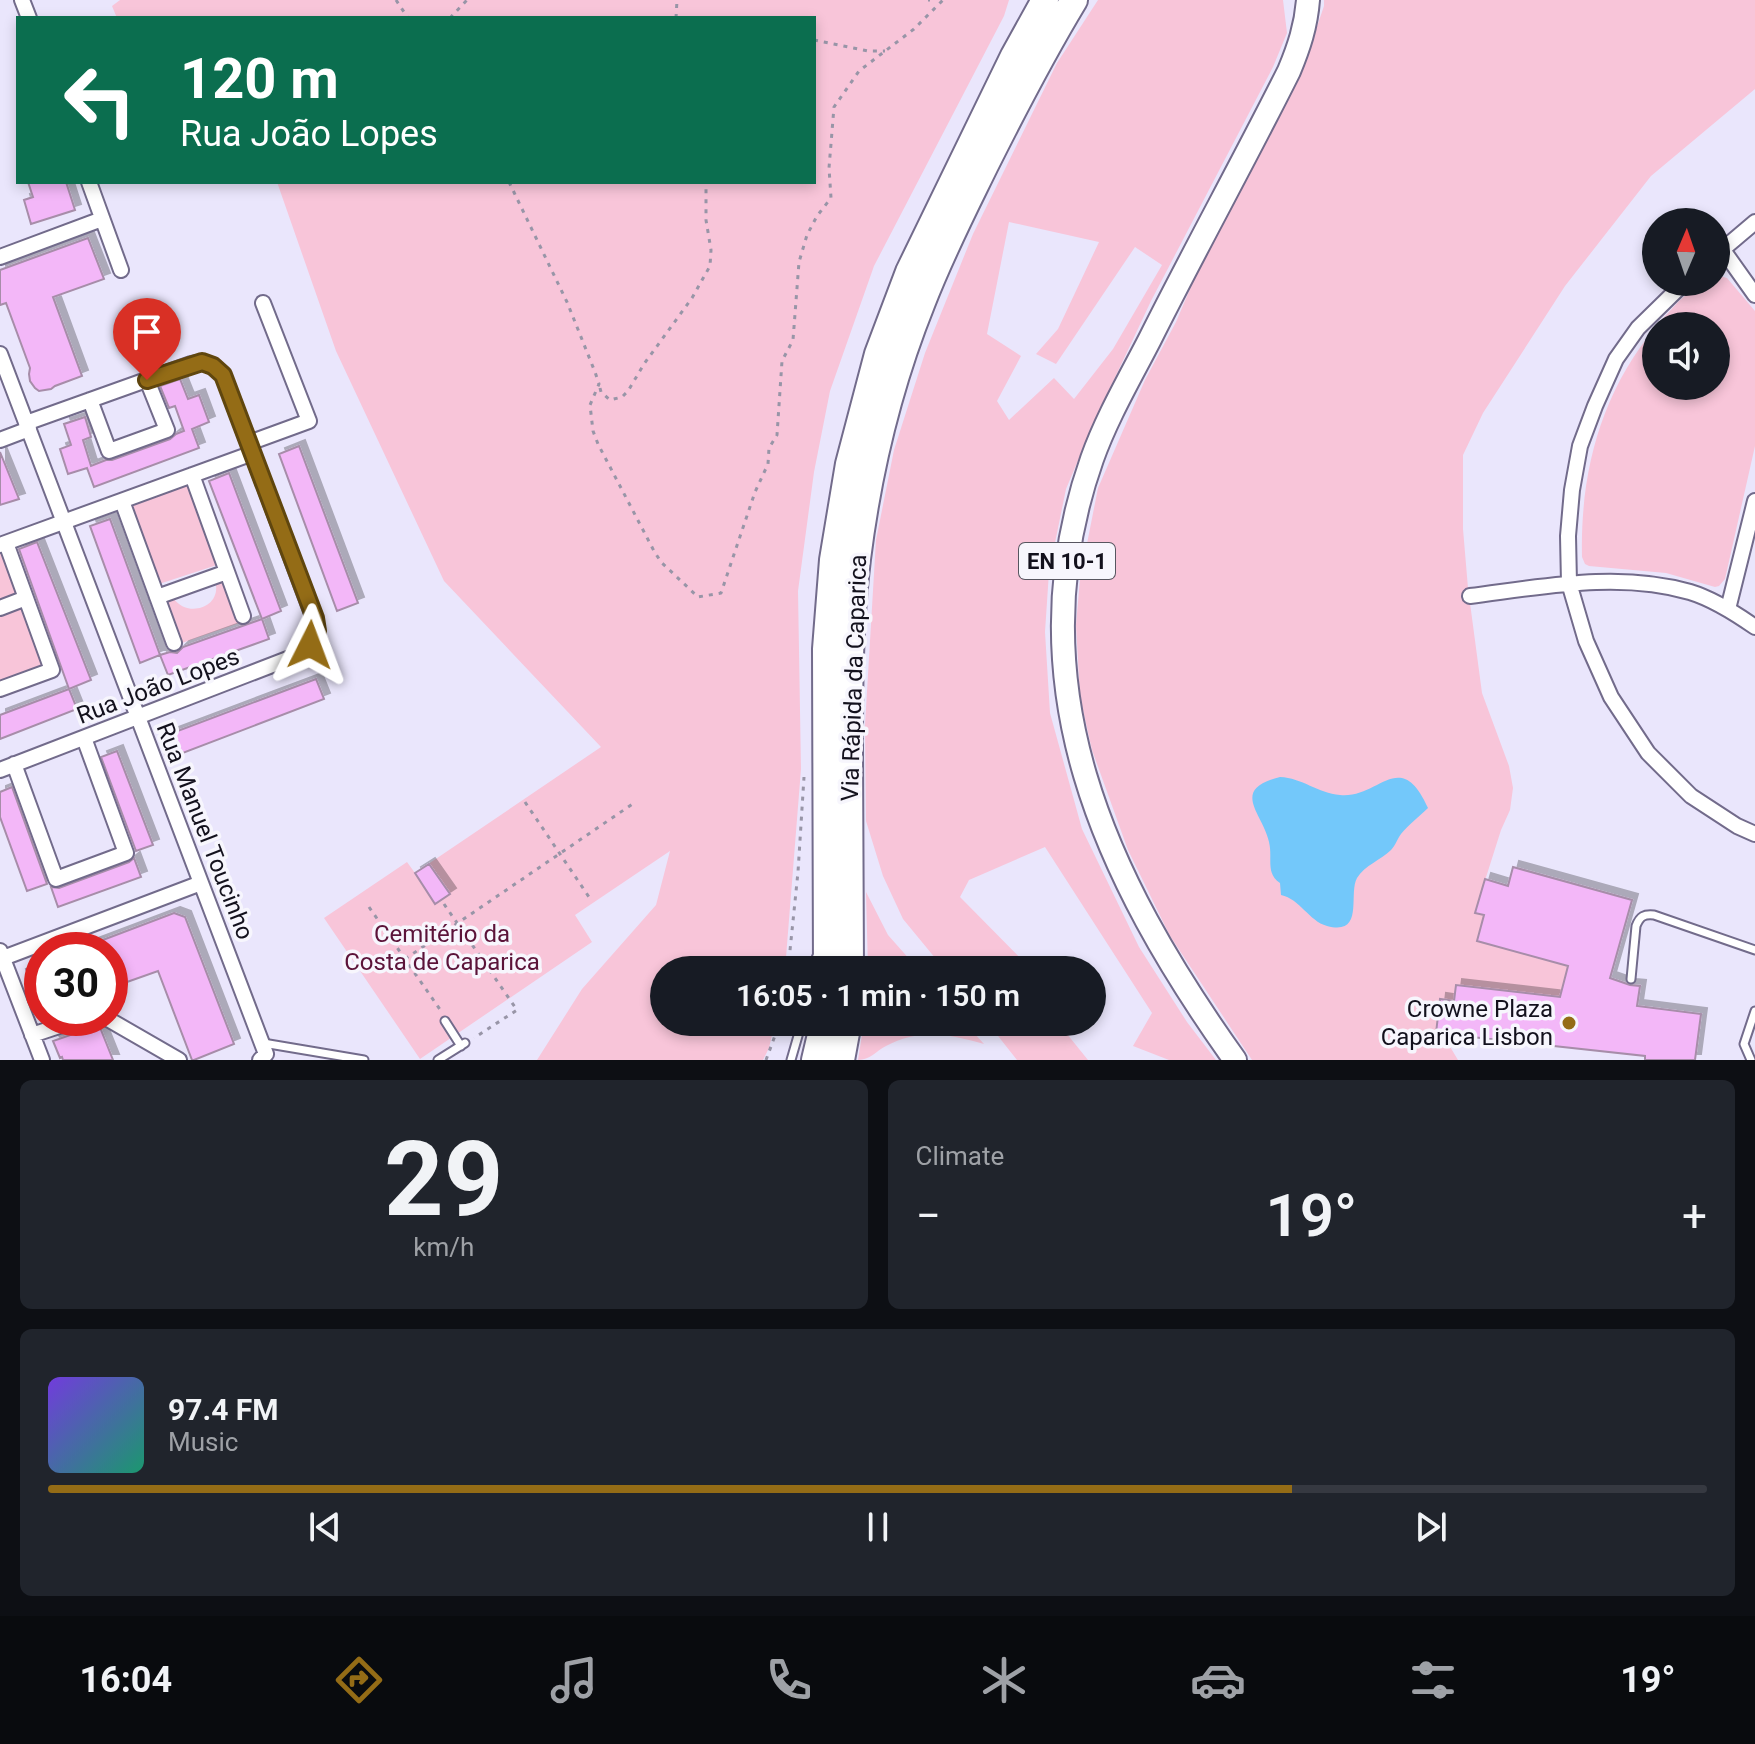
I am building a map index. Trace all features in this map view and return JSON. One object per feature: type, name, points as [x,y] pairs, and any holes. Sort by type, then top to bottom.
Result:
[{"type":"highway","name":"Via Rápida da Caparica","points":[[827,956],[827,633],[838,523],[853,447],[878,354],[909,272],[1014,56],[1045,0]]},
{"type":"highway","name":"Via Rápida da Caparica","points":[[850,956],[850,635],[858,549],[875,457],[902,357],[938,263],[1043,52],[1074,0]]},
{"type":"highway","points":[[815,1060],[821,1036]]},
{"type":"highway","points":[[841,1060],[845,1036]]},
{"type":"main road","name":"EN 10-1","points":[[1235,1060],[1163,952],[1126,880],[1101,822],[1071,724],[1063,662],[1062,622],[1074,521],[1102,433],[1289,71],[1301,41],[1304,3]]},
{"type":"street","points":[[90,184],[121,270]]},
{"type":"street","points":[[0,257],[102,219]]},
{"type":"street","points":[[1730,243],[1755,222]]},
{"type":"street","points":[[1730,265],[1755,295]]},
{"type":"street","points":[[1671,296],[1638,328],[1616,359],[1580,446],[1568,536],[1569,583],[1586,641],[1611,697],[1648,753],[1691,796],[1755,834]]},
{"type":"street","points":[[0,689],[52,670],[3,544],[192,475],[309,421],[263,303]]},
{"type":"street","name":"Rua Manuel Toucinho","points":[[0,354],[262,1052]]},
{"type":"street","name":"Rua João Lopes","points":[[0,440],[90,400],[147,380],[202,362],[213,366],[223,375],[317,627],[315,636],[298,655],[7,767]]},
{"type":"street","points":[[90,400],[109,451],[167,430],[147,380]]},
{"type":"street","points":[[192,475],[243,616]]},
{"type":"street","points":[[122,501],[174,643]]},
{"type":"street","points":[[1728,609],[1755,501]]},
{"type":"street","points":[[157,597],[227,572]]},
{"type":"street","points":[[1470,596],[1569,583],[1661,585],[1693,593],[1728,609],[1755,627]]},
{"type":"street","points":[[0,608],[26,598]]},
{"type":"street","points":[[7,767],[56,879],[126,853],[84,738]]},
{"type":"street","points":[[24,1013],[2,954],[201,883]]},
{"type":"street","points":[[128,1031],[179,1060]]},
{"type":"street","points":[[32,1036],[42,1060]]},
{"type":"lane","points":[[1631,979],[1636,926],[1645,914],[1755,950]]},
{"type":"lane","points":[[816,956],[826,931]]},
{"type":"lane","points":[[1751,1060],[1744,1044],[1755,1011]]},
{"type":"lane","points":[[438,1060],[463,1045],[445,1021]]},
{"type":"lane","points":[[791,1060],[798,1036]]},
{"type":"lane","points":[[262,1052],[364,1060]]},
{"type":"path","points":[[452,16],[467,0]]},
{"type":"path","points":[[599,384],[590,405],[593,431],[654,551],[661,562],[698,597],[721,593],[755,492],[768,464],[769,448],[777,435],[782,361],[793,340],[799,262],[807,235],[831,198],[829,168],[834,107],[859,71],[914,29],[943,0]]},
{"type":"path","points":[[816,40],[868,51],[885,51]]},
{"type":"path","points":[[510,184],[567,302],[601,392],[610,400],[622,397],[628,391],[692,298],[710,266],[706,184]]},
{"type":"path","points":[[525,802],[591,900]]},
{"type":"path","points":[[405,959],[634,803]]},
{"type":"path","points":[[444,904],[517,1010],[463,1045]]},
{"type":"path","points":[[369,907],[441,1011]]},
{"type":"path","points":[[766,1060],[775,1036]]},
{"type":"green space","name":"Cemitério da Costa de Caparica","points":[[120,0],[1009,0],[1004,16],[874,266],[830,391],[814,472],[798,591],[801,769],[786,956],[650,956],[650,1036],[772,1036],[763,1060],[537,1060],[582,989],[656,905],[670,851],[575,915],[592,942],[420,1059],[324,918],[407,862],[415,873],[601,747],[444,581],[336,351],[278,184],[816,184],[816,16],[116,16],[112,6]]},
{"type":"green space","points":[[1098,0],[1283,0],[1287,33],[1273,67],[1151,301],[1066,489],[1049,572],[1045,632],[1050,713],[1082,829],[1139,947],[1187,1022],[1216,1060],[1169,1060],[1133,1046],[1152,1013],[1045,847],[969,880],[960,897],[1018,956],[933,956],[903,919],[883,876],[866,821],[865,725],[876,540],[894,450],[925,353],[973,234],[1057,63]],"holes":[[[1009,222],[1099,242],[1058,329],[1036,354],[1056,364],[1135,247],[1162,265],[1113,349],[1074,399],[1054,378],[1009,420],[997,401],[1021,356],[987,334]]]},
{"type":"green space","points":[[1324,0],[1755,0],[1755,89],[1651,176],[1565,286],[1483,413],[1463,455],[1463,529],[1482,693],[1509,766],[1513,788],[1510,810],[1475,912],[1484,915],[1477,940],[1568,966],[1560,997],[1456,985],[1454,1001],[1441,999],[1436,1032],[1458,1060],[1252,1060],[1170,936],[1128,850],[1092,750],[1080,697],[1076,625],[1080,579],[1098,488],[1210,242],[1308,53]]},
{"type":"green space","points":[[1730,282],[1755,311],[1755,446],[1725,579],[1715,587],[1666,573],[1589,566],[1582,557],[1585,495],[1598,435],[1621,379],[1642,345],[1642,400],[1730,400],[1730,312],[1669,312],[1685,296],[1730,296]]},
{"type":"green space","points":[[185,478],[217,565],[159,584],[128,498]]},
{"type":"green space","points":[[0,545],[52,670],[0,689]]},
{"type":"green space","points":[[226,581],[242,622],[179,644],[164,602],[174,599],[186,608],[201,608],[213,600],[216,585]]},
{"type":"green space","points":[[866,892],[888,935],[907,956],[868,956]]},
{"type":"green space","points":[[862,1036],[916,1036],[898,1040],[858,1060]]},
{"type":"green space","points":[[950,1036],[977,1036],[984,1044]]},
{"type":"green space","points":[[998,1036],[1069,1036],[1088,1060],[1017,1060]]},
{"type":"water","points":[[1280,777],[1340,795],[1354,794],[1388,780],[1408,780],[1428,808],[1404,831],[1391,850],[1357,878],[1353,912],[1346,925],[1327,926],[1281,895],[1280,883],[1271,870],[1266,831],[1253,804],[1256,789]]},
{"type":"building","points":[[29,184],[67,184],[75,210],[31,224],[24,200],[33,197]]},
{"type":"building","points":[[88,238],[104,279],[53,297],[82,376],[39,391],[30,381],[30,368],[6,303],[0,305],[0,270]]},
{"type":"building","points":[[180,379],[188,399],[199,395],[209,422],[192,429],[199,448],[94,487],[87,468],[68,474],[60,449],[71,445],[64,424],[85,417],[91,437],[83,440],[91,466],[170,439],[184,431],[175,406],[169,408],[160,386]]},
{"type":"building","points":[[299,446],[358,603],[337,611],[279,454]]},
{"type":"building","points":[[0,452],[19,499],[0,505]]},
{"type":"building","points":[[229,473],[281,611],[262,619],[209,481]]},
{"type":"building","points":[[110,519],[160,655],[140,663],[90,526]]},
{"type":"building","points":[[37,542],[91,680],[69,689],[19,549]]},
{"type":"building","points":[[262,619],[269,639],[168,675],[160,655],[177,653],[183,647]]},
{"type":"building","points":[[316,679],[324,699],[167,759],[159,738]]},
{"type":"building","points":[[69,689],[77,709],[0,739],[0,715]]},
{"type":"building","points":[[117,751],[153,845],[136,851],[101,757]]},
{"type":"building","points":[[12,787],[47,884],[27,891],[0,817],[0,792]]},
{"type":"building","points":[[134,858],[141,877],[58,907],[51,887],[59,888]]},
{"type":"building","points":[[429,864],[450,894],[435,904],[415,873]]},
{"type":"building","points":[[1513,867],[1632,900],[1610,978],[1640,986],[1637,1006],[1701,1014],[1695,1060],[1645,1060],[1645,1056],[1436,1033],[1440,999],[1454,1001],[1456,985],[1560,997],[1568,966],[1477,941],[1484,915],[1475,913],[1485,879],[1508,886]]},
{"type":"building","points":[[174,913],[185,917],[234,1044],[192,1060],[158,971],[128,982],[128,932],[124,932]]},
{"type":"building","points":[[67,1036],[103,1036],[113,1060],[63,1060],[53,1041]]},
{"type":"place","name":"Crowne Plaza Caparica Lisbon","points":[[1569,1023]]},
{"type":"route","points":[[147,380],[202,362],[223,375],[315,618],[317,631],[310,645]]}]
